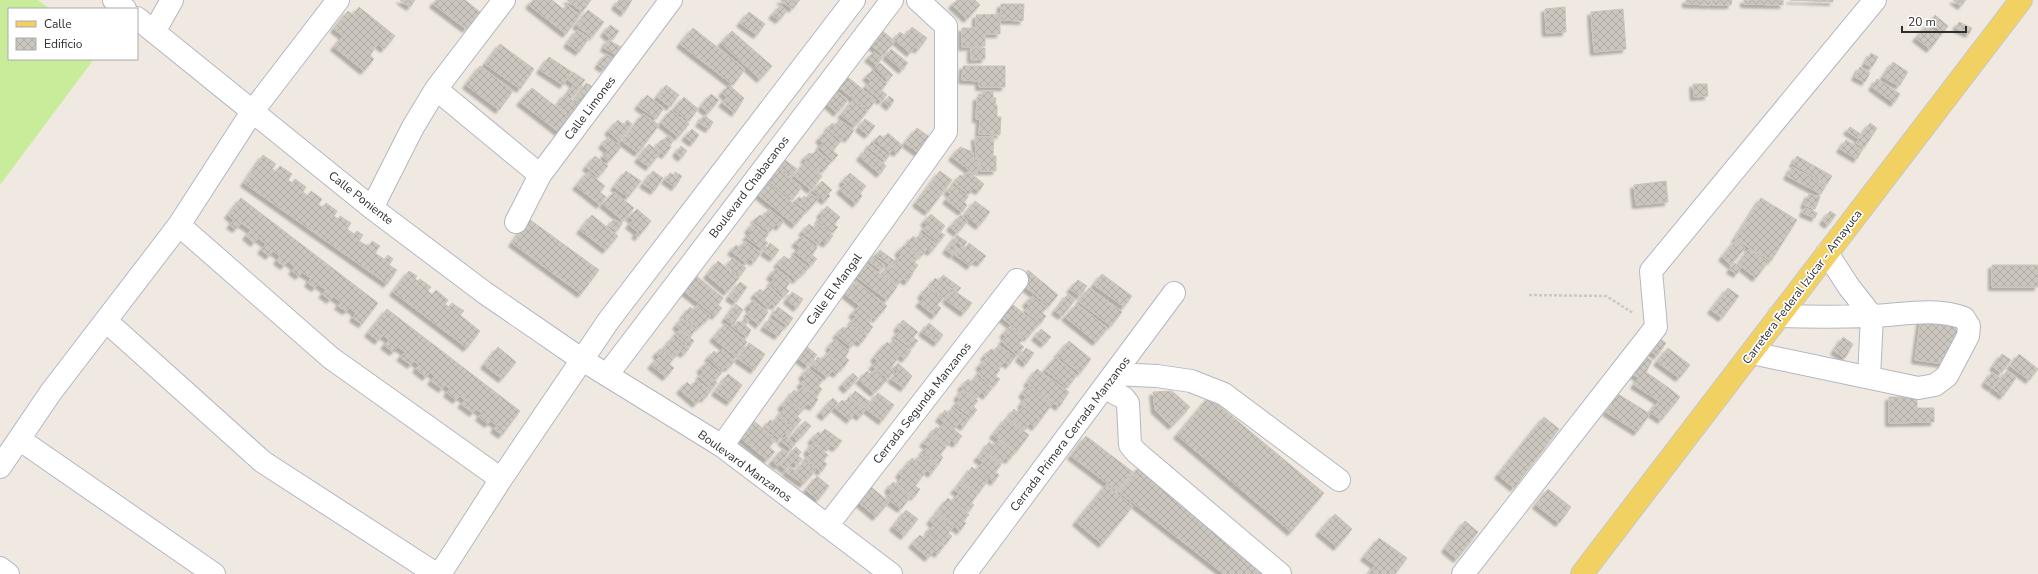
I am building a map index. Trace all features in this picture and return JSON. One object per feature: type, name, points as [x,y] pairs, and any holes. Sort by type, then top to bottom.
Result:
[{"type":"main road","name":"Carretera Federal Izúcar - Amayuca","points":[[1582,574],[2021,0]]},
{"type":"street","points":[[114,0],[124,8]]},
{"type":"street","points":[[154,32],[172,0]]},
{"type":"street","points":[[0,467],[51,392],[178,224],[252,112],[338,0]]},
{"type":"street","points":[[372,208],[414,127],[436,89],[504,0]]},
{"type":"street","name":"Calle Limones","points":[[516,222],[540,174],[672,0]]},
{"type":"street","points":[[440,574],[501,479],[594,367],[609,320],[854,0]]},
{"type":"street","name":"Boulevard Chabacanos","points":[[594,367],[892,0]]},
{"type":"street","name":"Calle El Mangal","points":[[722,446],[946,132],[946,26],[918,0]]},
{"type":"street","points":[[1463,574],[1656,327],[1651,271],[1875,0]]},
{"type":"street","name":"Calle Poniente","points":[[138,19],[372,208],[485,293],[594,367]]},
{"type":"street","points":[[436,89],[540,174]]},
{"type":"street","points":[[178,224],[331,358],[501,479]]},
{"type":"street","points":[[1827,253],[1849,287],[1872,316],[1869,377]]},
{"type":"street","name":"Cerrada Segunda Manzanos","points":[[827,526],[1017,280]]},
{"type":"street","name":"Cerrada Primera Cerrada Manzanos","points":[[965,574],[1174,293]]},
{"type":"street","points":[[1752,353],[1918,388],[1935,385],[1948,376],[1968,336],[1969,326],[1964,318],[1956,314],[1927,312],[1872,316],[1779,316]]},
{"type":"street","points":[[106,321],[263,462],[436,574]]},
{"type":"street","name":"Boulevard Manzanos","points":[[594,367],[722,446],[891,574]]},
{"type":"street","points":[[1109,381],[1157,376],[1191,381],[1224,394],[1339,480]]},
{"type":"street","points":[[1109,381],[1128,403],[1130,445],[1136,452],[1280,574]]},
{"type":"street","points":[[19,439],[214,574]]},
{"type":"street","points":[[0,568],[8,574]]},
{"type":"path","points":[[1529,295],[1606,296],[1656,327]]},
{"type":"green space","points":[[0,0],[38,0],[49,8],[8,8],[8,60],[93,60],[0,185]]},
{"type":"building","points":[[400,0],[415,0],[410,7]]},
{"type":"building","points":[[436,0],[465,0],[480,12],[466,29],[433,4]]},
{"type":"building","points":[[533,0],[552,0],[563,9],[567,5],[580,15],[566,34],[529,5]]},
{"type":"building","points":[[567,0],[591,0],[582,12]]},
{"type":"building","points":[[619,0],[632,0],[624,13],[615,6]]},
{"type":"building","points":[[780,0],[800,0],[792,9]]},
{"type":"building","points":[[957,0],[975,0],[980,5],[967,19],[952,5]]},
{"type":"building","points":[[1686,0],[1711,0],[1711,5],[1686,4]]},
{"type":"building","points":[[1712,0],[1732,0],[1731,5],[1712,5]]},
{"type":"building","points":[[1744,0],[1783,0],[1783,5],[1744,4]]},
{"type":"building","points":[[1790,0],[1833,0],[1833,2]]},
{"type":"building","points":[[1953,0],[1966,0],[1961,6]]},
{"type":"building","points":[[1001,4],[1024,4],[1023,21],[1000,20]]},
{"type":"building","points":[[781,5],[787,11],[779,20],[772,15]]},
{"type":"building","points":[[359,7],[395,36],[384,49],[378,44],[370,55],[374,59],[364,71],[334,47],[343,36],[334,29],[348,11],[353,15]]},
{"type":"building","points":[[1565,7],[1566,32],[1546,33],[1545,9]]},
{"type":"building","points":[[1623,9],[1626,49],[1594,52],[1591,12]]},
{"type":"building","points":[[588,10],[604,22],[592,37],[576,25]]},
{"type":"building","points":[[749,12],[765,24],[757,35],[740,23]]},
{"type":"building","points":[[1000,14],[1000,34],[985,34],[985,46],[962,47],[962,28],[976,28],[976,15]]},
{"type":"building","points":[[1935,15],[1948,26],[1943,33],[1930,22]]},
{"type":"building","points":[[1959,22],[1972,28],[1969,34],[1956,28]]},
{"type":"building","points":[[610,25],[619,31],[612,40],[604,33]]},
{"type":"building","points":[[1927,25],[1940,36],[1930,49],[1916,38]]},
{"type":"building","points":[[912,27],[927,38],[918,50],[915,47],[910,53],[894,39],[900,32],[905,36]]},
{"type":"building","points":[[693,28],[745,69],[733,85],[680,44]]},
{"type":"building","points":[[577,30],[589,38],[579,52],[567,44]]},
{"type":"building","points":[[881,30],[895,41],[883,55],[870,44]]},
{"type":"building","points":[[732,31],[772,66],[760,79],[721,43]]},
{"type":"building","points":[[608,40],[621,47],[617,55],[604,48]]},
{"type":"building","points":[[500,44],[534,69],[520,89],[485,64]]},
{"type":"building","points":[[971,48],[985,48],[985,59],[971,60]]},
{"type":"building","points":[[891,49],[908,63],[902,70],[886,56]]},
{"type":"building","points":[[874,52],[882,58],[877,65],[868,58]]},
{"type":"building","points":[[1871,53],[1878,57],[1872,67],[1865,64]]},
{"type":"building","points":[[606,54],[612,58],[604,69],[598,65]]},
{"type":"building","points":[[549,57],[572,72],[563,85],[540,70]]},
{"type":"building","points":[[1893,62],[1908,72],[1899,86],[1883,77]]},
{"type":"building","points":[[880,63],[893,75],[888,80],[875,68]]},
{"type":"building","points":[[480,66],[513,91],[499,110],[466,85]]},
{"type":"building","points":[[963,66],[1005,66],[1005,87],[979,87],[979,81],[962,80]]},
{"type":"building","points":[[1860,67],[1870,73],[1865,82],[1855,77]]},
{"type":"building","points":[[873,70],[887,84],[881,90],[887,95],[881,101],[865,87],[871,81],[866,77]]},
{"type":"building","points":[[573,72],[585,80],[573,97],[568,93],[574,84],[568,80]]},
{"type":"building","points":[[845,75],[876,100],[868,110],[837,86]]},
{"type":"building","points":[[1877,79],[1900,94],[1894,103],[1872,87]]},
{"type":"building","points":[[586,83],[597,89],[586,106],[575,100]]},
{"type":"building","points":[[1693,84],[1707,84],[1708,96],[1694,97]]},
{"type":"building","points":[[666,85],[679,95],[670,107],[657,97]]},
{"type":"building","points":[[729,85],[744,98],[735,113],[722,103],[727,97],[722,93]]},
{"type":"building","points":[[532,88],[572,119],[560,133],[520,102]]},
{"type":"building","points":[[835,90],[848,100],[837,113],[825,102]]},
{"type":"building","points":[[982,91],[993,91],[993,98],[996,98],[995,105],[997,105],[997,117],[1001,117],[1000,135],[979,134],[980,119],[976,119],[977,97],[982,97]]},
{"type":"building","points":[[565,94],[582,108],[574,118],[557,106]]},
{"type":"building","points":[[711,94],[719,100],[708,113],[701,107]]},
{"type":"building","points":[[647,95],[664,108],[656,119],[638,106]]},
{"type":"building","points":[[889,96],[894,100],[890,107],[884,102]]},
{"type":"building","points":[[684,97],[698,109],[689,121],[674,109]]},
{"type":"building","points":[[853,100],[867,112],[855,126],[841,115]]},
{"type":"building","points":[[671,110],[689,124],[678,137],[661,123]]},
{"type":"building","points":[[643,114],[659,125],[638,153],[622,141]]},
{"type":"building","points":[[704,115],[713,122],[709,129],[699,123]]},
{"type":"building","points":[[865,119],[875,126],[868,135],[859,128]]},
{"type":"building","points":[[618,120],[624,125],[627,120],[632,124],[619,142],[608,131]]},
{"type":"building","points":[[839,120],[854,130],[848,139],[845,136],[841,141],[827,129],[832,123],[835,126]]},
{"type":"building","points":[[1870,123],[1877,128],[1864,148],[1856,143],[1859,139],[1847,131],[1850,127],[1862,135]]},
{"type":"building","points":[[917,128],[931,138],[920,154],[905,143]]},
{"type":"building","points":[[692,129],[699,135],[693,143],[685,137]]},
{"type":"building","points":[[826,131],[839,143],[833,151],[838,155],[833,160],[819,147],[823,143],[819,139]]},
{"type":"building","points":[[888,133],[903,146],[897,153],[893,150],[890,153],[875,140],[880,135],[883,138]]},
{"type":"building","points":[[668,135],[674,140],[670,145],[664,140]]},
{"type":"building","points":[[608,137],[621,147],[609,161],[603,157],[608,150],[602,145]]},
{"type":"building","points":[[975,137],[994,137],[993,156],[996,156],[996,171],[980,171],[980,158],[976,158]]},
{"type":"building","points":[[661,140],[671,147],[665,155],[655,148]]},
{"type":"building","points":[[1846,140],[1862,150],[1857,159],[1840,149]]},
{"type":"building","points":[[872,142],[889,156],[885,161],[868,147]]},
{"type":"building","points":[[649,144],[660,153],[649,167],[638,159]]},
{"type":"building","points":[[681,146],[687,151],[681,158],[676,153]]},
{"type":"building","points":[[960,147],[973,152],[973,159],[979,159],[977,176],[952,157]]},
{"type":"building","points":[[866,149],[886,166],[880,174],[860,157]]},
{"type":"building","points":[[817,150],[831,162],[824,170],[822,167],[819,171],[804,159],[809,153],[812,155]]},
{"type":"building","points":[[263,155],[276,164],[272,169],[276,172],[280,166],[292,174],[288,180],[292,183],[295,179],[306,187],[303,192],[308,196],[311,191],[322,199],[318,205],[323,207],[326,203],[337,211],[334,216],[338,219],[340,216],[351,223],[347,229],[354,234],[357,231],[363,235],[359,241],[369,247],[372,241],[380,246],[375,253],[385,260],[388,255],[393,259],[389,265],[397,270],[387,284],[244,183]]},
{"type":"building","points":[[595,156],[608,166],[598,177],[586,167]]},
{"type":"building","points":[[1797,156],[1832,176],[1827,184],[1793,164]]},
{"type":"building","points":[[785,160],[797,169],[791,176],[780,168]]},
{"type":"building","points":[[805,162],[822,176],[811,190],[794,176]]},
{"type":"building","points":[[776,167],[802,187],[792,200],[766,179]]},
{"type":"building","points":[[1792,167],[1826,185],[1821,194],[1787,176]]},
{"type":"building","points":[[626,171],[641,181],[628,197],[614,187]]},
{"type":"building","points":[[653,171],[663,178],[654,191],[643,184]]},
{"type":"building","points":[[940,171],[952,180],[928,212],[916,203]]},
{"type":"building","points":[[968,171],[984,184],[979,191],[974,188],[968,194],[954,183],[960,175],[963,177]]},
{"type":"building","points":[[588,172],[605,186],[600,192],[606,197],[600,205],[576,186]]},
{"type":"building","points":[[675,172],[682,176],[675,187],[665,180],[670,173],[674,175]]},
{"type":"building","points":[[850,173],[866,186],[860,193],[862,196],[856,204],[840,190],[845,184],[842,182]]},
{"type":"building","points":[[765,181],[805,213],[795,225],[756,193]]},
{"type":"building","points":[[822,181],[832,190],[828,194],[830,196],[825,201],[813,191]]},
{"type":"building","points":[[1666,181],[1668,202],[1636,205],[1634,185]]},
{"type":"building","points":[[952,185],[968,197],[964,202],[967,205],[962,212],[946,200],[951,194],[947,191]]},
{"type":"building","points":[[614,192],[634,208],[623,221],[603,204]]},
{"type":"building","points":[[809,194],[819,198],[807,211],[795,201],[799,197],[802,199],[804,196],[806,198]]},
{"type":"building","points":[[1809,194],[1820,197],[1815,209],[1804,205]]},
{"type":"building","points":[[241,198],[378,303],[362,324],[353,318],[356,313],[350,308],[346,311],[338,306],[341,302],[333,296],[330,300],[322,294],[326,290],[318,284],[315,288],[308,283],[311,278],[302,272],[299,276],[292,271],[295,267],[288,261],[284,266],[277,261],[280,256],[273,251],[269,256],[261,250],[266,244],[258,238],[254,243],[246,236],[251,230],[241,223],[236,229],[230,225],[234,220],[228,215]]},
{"type":"building","points":[[1761,198],[1797,220],[1771,261],[1735,239]]},
{"type":"building","points":[[975,201],[990,212],[979,226],[965,215]]},
{"type":"building","points":[[827,206],[840,217],[834,224],[838,227],[832,233],[818,221],[822,216],[820,214]]},
{"type":"building","points":[[1805,208],[1817,213],[1815,218],[1803,213]]},
{"type":"building","points":[[637,209],[651,221],[638,237],[635,235],[638,232],[629,225],[633,220],[629,217]]},
{"type":"building","points":[[769,209],[784,221],[779,227],[776,224],[769,232],[754,220],[760,215],[763,217]]},
{"type":"building","points":[[1830,211],[1836,215],[1828,225],[1823,221]]},
{"type":"building","points":[[931,214],[945,226],[940,232],[945,235],[938,243],[923,230],[927,225],[924,222]]},
{"type":"building","points":[[592,215],[618,236],[606,250],[580,230]]},
{"type":"building","points":[[961,215],[968,221],[957,233],[950,227]]},
{"type":"building","points":[[529,219],[599,270],[581,294],[512,243]]},
{"type":"building","points":[[614,219],[622,224],[617,231],[609,226]]},
{"type":"building","points":[[753,223],[768,235],[764,240],[768,243],[762,249],[746,237],[751,232],[748,230]]},
{"type":"building","points":[[817,223],[833,236],[826,244],[822,240],[818,245],[802,232],[809,224],[814,228]]},
{"type":"building","points":[[921,233],[937,245],[931,252],[927,249],[921,256],[907,244],[913,236],[916,239]]},
{"type":"building","points":[[957,235],[967,242],[963,247],[957,242],[954,245],[958,248],[953,255],[946,250]]},
{"type":"building","points":[[802,236],[817,248],[812,255],[817,259],[811,265],[795,252],[800,247],[795,243]]},
{"type":"building","points":[[745,241],[761,253],[754,262],[750,259],[746,263],[731,251],[736,245],[740,248]]},
{"type":"building","points":[[1735,241],[1745,248],[1731,265],[1722,257]]},
{"type":"building","points":[[770,243],[779,250],[773,258],[764,252]]},
{"type":"building","points":[[969,243],[986,256],[980,263],[975,260],[970,266],[955,255],[961,247],[965,249]]},
{"type":"building","points":[[904,245],[919,256],[914,262],[918,265],[912,273],[896,260],[901,255],[898,252]]},
{"type":"building","points":[[1749,249],[1768,262],[1756,278],[1738,264]]},
{"type":"building","points":[[880,250],[895,261],[892,266],[876,255]]},
{"type":"building","points":[[793,255],[809,268],[796,280],[777,264],[784,256],[789,260]]},
{"type":"building","points":[[872,256],[885,265],[881,270],[868,261]]},
{"type":"building","points":[[733,258],[746,268],[740,276],[726,266]]},
{"type":"building","points":[[718,261],[739,278],[727,292],[707,275]]},
{"type":"building","points":[[897,262],[913,274],[907,282],[903,278],[897,285],[882,273],[889,265],[892,268]]},
{"type":"building","points":[[1734,263],[1741,267],[1737,274],[1730,270]]},
{"type":"building","points":[[867,264],[897,287],[887,300],[857,277]]},
{"type":"building","points":[[1992,265],[2038,265],[2038,287],[1992,287]]},
{"type":"building","points":[[776,268],[791,280],[786,288],[789,291],[784,296],[770,284],[774,279],[770,276]]},
{"type":"building","points":[[1028,270],[1058,295],[1049,306],[1019,282]]},
{"type":"building","points":[[409,271],[417,276],[415,279],[418,281],[420,279],[431,287],[428,291],[432,295],[436,290],[448,300],[445,304],[449,307],[452,303],[464,311],[460,315],[480,331],[467,348],[393,292]]},
{"type":"building","points":[[693,273],[723,298],[718,305],[722,308],[715,316],[680,288]]},
{"type":"building","points":[[1102,274],[1132,296],[1124,307],[1094,285]]},
{"type":"building","points":[[943,275],[961,288],[957,292],[952,288],[944,298],[929,287],[935,278],[939,281]]},
{"type":"building","points":[[1078,280],[1087,286],[1080,296],[1070,289]]},
{"type":"building","points":[[856,281],[887,306],[876,319],[845,294]]},
{"type":"building","points":[[740,282],[747,287],[736,302],[729,297]]},
{"type":"building","points":[[769,286],[782,298],[775,306],[772,304],[768,308],[754,295],[760,289],[763,292]]},
{"type":"building","points":[[927,287],[942,299],[937,305],[941,308],[935,316],[919,303],[924,298],[921,295]]},
{"type":"building","points":[[1089,288],[1122,312],[1111,326],[1079,302]]},
{"type":"building","points":[[1728,288],[1739,296],[1722,318],[1711,310]]},
{"type":"building","points":[[953,290],[972,303],[964,313],[946,300]]},
{"type":"building","points":[[792,292],[803,299],[797,308],[787,300]]},
{"type":"building","points":[[1068,294],[1075,300],[1062,316],[1055,311]]},
{"type":"building","points":[[1032,296],[1047,307],[1042,313],[1046,316],[1040,324],[1025,311],[1029,306],[1026,303]]},
{"type":"building","points":[[753,300],[768,312],[759,325],[747,315],[751,309],[748,306]]},
{"type":"building","points":[[1007,300],[1038,325],[1027,338],[996,313]]},
{"type":"building","points":[[736,304],[743,310],[733,325],[725,319]]},
{"type":"building","points":[[1077,304],[1108,328],[1096,342],[1065,317]]},
{"type":"building","points":[[697,305],[711,316],[698,328],[683,316],[690,307],[693,310]]},
{"type":"building","points":[[859,306],[873,317],[869,323],[873,327],[867,334],[851,322],[856,316],[852,314]]},
{"type":"building","points":[[778,307],[793,318],[787,326],[773,315]]},
{"type":"building","points":[[387,309],[520,411],[502,435],[494,429],[497,425],[491,421],[488,424],[479,417],[482,413],[476,409],[473,413],[461,404],[465,400],[460,396],[456,400],[447,393],[450,389],[445,385],[442,389],[431,381],[435,376],[430,372],[426,377],[416,369],[419,365],[414,361],[411,365],[400,357],[405,352],[398,347],[393,352],[384,345],[389,340],[383,335],[378,341],[368,333]]},
{"type":"building","points":[[1921,316],[1959,321],[1952,365],[1915,360]]},
{"type":"building","points":[[682,318],[696,329],[690,337],[676,326]]},
{"type":"building","points":[[745,318],[749,320],[745,325],[751,330],[747,337],[733,327],[738,321],[741,323]]},
{"type":"building","points":[[770,318],[784,328],[778,336],[764,327]]},
{"type":"building","points":[[903,320],[918,332],[913,337],[918,341],[911,348],[895,336],[900,330],[897,328]]},
{"type":"building","points":[[929,323],[943,335],[937,343],[922,332]]},
{"type":"building","points":[[725,324],[747,342],[736,357],[713,338]]},
{"type":"building","points":[[850,324],[867,336],[861,343],[856,340],[851,347],[836,335],[843,327],[846,329]]},
{"type":"building","points":[[1010,326],[1024,338],[1019,343],[1024,347],[1017,355],[1002,342],[1006,336],[1003,334]]},
{"type":"building","points":[[680,329],[694,341],[689,347],[675,335]]},
{"type":"building","points":[[1041,329],[1051,337],[1044,344],[1035,337]]},
{"type":"building","points":[[1652,333],[1666,343],[1657,356],[1643,346]]},
{"type":"building","points":[[673,337],[689,349],[684,354],[680,351],[674,358],[663,349]]},
{"type":"building","points":[[1843,337],[1853,344],[1845,358],[1834,351]]},
{"type":"building","points":[[835,339],[849,351],[845,357],[849,360],[843,368],[827,355],[831,350],[829,347]]},
{"type":"building","points":[[894,339],[911,351],[905,359],[900,355],[895,362],[880,350],[887,342],[890,345]]},
{"type":"building","points":[[1069,341],[1091,359],[1080,373],[1057,355]]},
{"type":"building","points":[[749,343],[765,354],[754,370],[738,359]]},
{"type":"building","points":[[805,345],[817,355],[808,366],[795,356]]},
{"type":"building","points":[[999,345],[1015,357],[1009,365],[1005,362],[999,368],[984,356],[991,349],[994,351]]},
{"type":"building","points":[[498,347],[516,362],[502,379],[484,365]]},
{"type":"building","points":[[1026,348],[1034,353],[1026,364],[1019,358]]},
{"type":"building","points":[[1668,348],[1690,365],[1679,378],[1657,362]]},
{"type":"building","points":[[660,349],[673,359],[669,364],[674,368],[666,377],[651,365],[659,357],[656,354]]},
{"type":"building","points":[[722,349],[735,361],[728,368],[726,367],[722,371],[708,358],[714,351],[717,354]]},
{"type":"building","points":[[880,350],[895,362],[890,368],[894,371],[888,379],[872,366],[877,361],[874,358]]},
{"type":"building","points":[[1640,353],[1652,361],[1646,372],[1669,388],[1659,401],[1634,385],[1639,378],[1627,371]]},
{"type":"building","points":[[826,354],[842,367],[837,374],[832,371],[827,377],[812,366],[818,357],[822,360]]},
{"type":"building","points":[[2002,354],[2011,360],[2001,373],[1993,367]]},
{"type":"building","points":[[2019,354],[2038,369],[2029,380],[2010,366]]},
{"type":"building","points":[[1056,357],[1077,375],[1067,388],[1045,370]]},
{"type":"building","points":[[986,358],[1000,370],[995,376],[1000,379],[993,387],[978,374],[982,369],[979,366]]},
{"type":"building","points":[[707,362],[721,374],[715,380],[717,383],[712,389],[699,377],[703,372],[700,369]]},
{"type":"building","points":[[898,363],[912,376],[904,388],[891,379],[898,371],[894,368]]},
{"type":"building","points":[[808,368],[823,380],[818,386],[822,389],[816,397],[800,384],[805,379],[802,376]]},
{"type":"building","points":[[1037,369],[1069,392],[1059,407],[1027,383]]},
{"type":"building","points":[[874,370],[886,381],[874,393],[859,380],[867,371],[870,374]]},
{"type":"building","points":[[2007,371],[2016,378],[2003,396],[1993,389]]},
{"type":"building","points":[[1992,372],[2000,378],[1992,388],[1985,383]]},
{"type":"building","points":[[853,373],[858,378],[847,390],[842,385]]},
{"type":"building","points":[[728,374],[742,385],[730,402],[715,392]]},
{"type":"building","points":[[976,376],[992,388],[986,396],[981,392],[976,399],[961,387],[968,379],[971,382]]},
{"type":"building","points":[[697,380],[711,391],[704,399],[702,397],[696,404],[680,390],[687,382],[691,386]]},
{"type":"building","points":[[1028,386],[1052,404],[1041,419],[1021,405],[1026,397],[1022,394]]},
{"type":"building","points":[[802,387],[818,399],[813,407],[808,404],[802,410],[788,398],[794,390],[798,393]]},
{"type":"building","points":[[1669,388],[1680,397],[1661,420],[1650,412]]},
{"type":"building","points":[[963,389],[978,401],[973,406],[977,410],[971,417],[955,405],[960,399],[957,397]]},
{"type":"building","points":[[855,391],[870,402],[865,408],[851,397]]},
{"type":"building","points":[[1172,391],[1190,407],[1172,426],[1155,410],[1153,392]]},
{"type":"building","points":[[878,393],[894,405],[882,421],[866,409]]},
{"type":"building","points":[[1618,394],[1650,414],[1637,432],[1606,412]]},
{"type":"building","points":[[849,397],[866,409],[860,417],[855,413],[850,420],[835,408],[842,400],[845,403]]},
{"type":"building","points":[[1209,397],[1324,493],[1291,532],[1177,435]]},
{"type":"building","points":[[1889,397],[1917,397],[1917,408],[1934,408],[1934,422],[1889,423]]},
{"type":"building","points":[[833,398],[838,403],[825,417],[820,413]]},
{"type":"building","points":[[787,399],[802,411],[797,416],[801,420],[795,427],[779,415],[784,409],[781,406]]},
{"type":"building","points":[[1023,406],[1041,419],[1035,427],[1030,423],[1025,430],[1008,418],[1014,409],[1018,413]]},
{"type":"building","points":[[953,407],[969,419],[964,427],[959,423],[953,430],[939,418],[945,410],[948,413]]},
{"type":"building","points":[[778,416],[794,429],[788,436],[784,433],[780,439],[765,427],[770,420],[774,422]]},
{"type":"building","points":[[749,417],[776,439],[769,447],[775,452],[767,460],[736,434]]},
{"type":"building","points":[[1544,417],[1559,429],[1514,488],[1498,475]]},
{"type":"building","points":[[1006,418],[1029,435],[1016,452],[993,435]]},
{"type":"building","points":[[805,421],[811,426],[797,441],[792,436]]},
{"type":"building","points":[[945,422],[962,436],[956,444],[951,440],[947,446],[931,434],[936,427],[939,429]]},
{"type":"building","points":[[825,429],[842,441],[836,448],[831,445],[826,451],[811,440],[818,432],[821,434]]},
{"type":"building","points":[[930,435],[946,447],[940,455],[943,457],[938,465],[922,452],[928,446],[923,443]]},
{"type":"building","points":[[786,436],[795,444],[791,449],[781,441]]},
{"type":"building","points":[[1086,436],[1133,472],[1117,491],[1071,456]]},
{"type":"building","points":[[998,440],[1015,452],[1009,460],[1006,458],[1001,463],[984,450],[989,442],[994,446]]},
{"type":"building","points":[[813,443],[828,455],[823,461],[827,464],[821,472],[805,459],[810,454],[807,451]]},
{"type":"building","points":[[796,447],[801,452],[798,456],[802,459],[797,465],[793,462],[785,470],[780,465]]},
{"type":"building","points":[[783,449],[788,453],[778,466],[772,461]]},
{"type":"building","points":[[983,451],[1001,465],[995,472],[999,475],[994,482],[977,469],[983,462],[977,458]]},
{"type":"building","points":[[921,454],[937,466],[931,474],[927,470],[922,477],[907,465],[912,458],[916,461]]},
{"type":"building","points":[[804,461],[816,470],[803,484],[786,472],[790,467],[796,471]]},
{"type":"building","points":[[905,466],[921,478],[915,486],[920,489],[914,497],[897,484],[902,477],[899,474]]},
{"type":"building","points":[[1140,466],[1271,574],[1224,574],[1119,492]]},
{"type":"building","points":[[972,467],[988,480],[978,494],[961,482]]},
{"type":"building","points":[[817,476],[829,486],[818,500],[806,490]]},
{"type":"building","points":[[893,482],[911,496],[901,509],[886,498],[891,492],[888,489]]},
{"type":"building","points":[[961,482],[977,495],[971,503],[974,505],[968,512],[953,501],[959,493],[954,490]]},
{"type":"building","points":[[1106,485],[1133,506],[1102,544],[1076,522]]},
{"type":"building","points":[[870,486],[889,502],[876,517],[857,501]]},
{"type":"building","points":[[1548,489],[1571,507],[1559,523],[1536,505]]},
{"type":"building","points":[[948,498],[969,515],[963,521],[966,523],[960,531],[937,512]]},
{"type":"building","points":[[906,510],[918,519],[904,536],[893,527]]},
{"type":"building","points":[[936,513],[953,527],[948,533],[952,536],[945,545],[928,531],[934,524],[930,521]]},
{"type":"building","points":[[1335,514],[1352,529],[1337,547],[1319,532]]},
{"type":"building","points":[[1465,521],[1478,532],[1457,559],[1445,549]]},
{"type":"building","points":[[927,533],[944,546],[938,554],[934,551],[928,558],[912,544],[920,535],[923,538]]},
{"type":"building","points":[[1379,538],[1407,558],[1395,574],[1369,574],[1375,565],[1364,557]]}]
